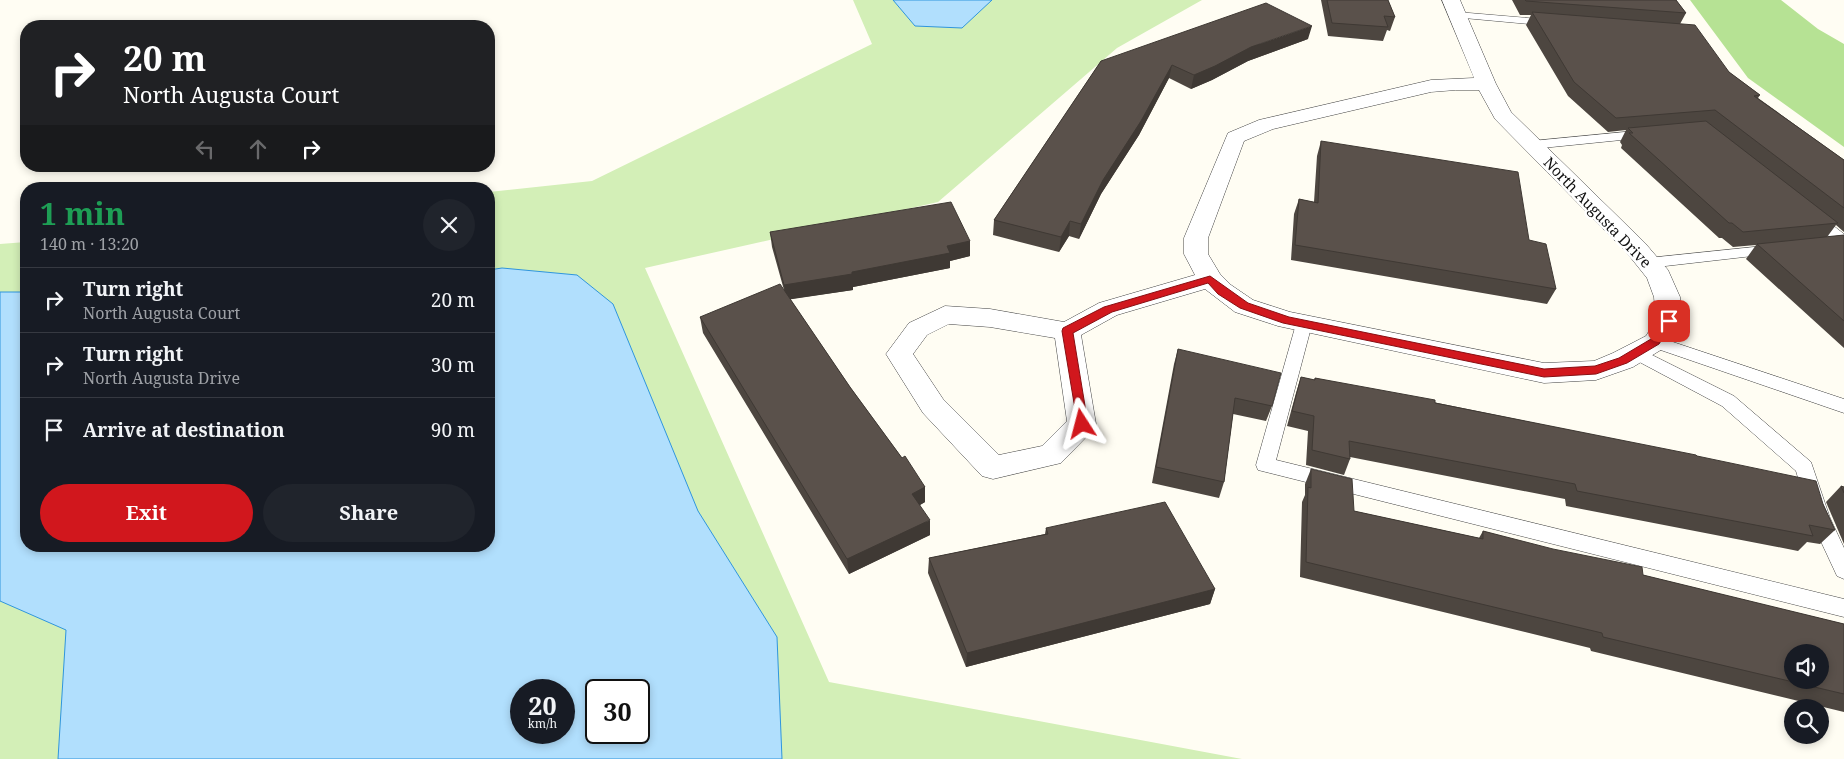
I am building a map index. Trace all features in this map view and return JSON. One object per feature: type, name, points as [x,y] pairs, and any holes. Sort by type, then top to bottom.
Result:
[{"type":"street","name":"North Augusta Drive","points":[[1454,8],[1486,84],[1502,115],[1636,248],[1659,276],[1668,297],[1669,321],[1646,347]]},
{"type":"street","points":[[1486,84],[1431,86],[1266,124],[1235,137],[1196,238],[1196,254],[1210,279],[1222,291],[1244,306],[1287,320],[1544,373],[1596,370],[1623,360],[1646,347]]},
{"type":"street","points":[[1067,331],[1082,424],[1051,455],[993,468],[933,406],[899,354],[918,329],[945,315],[990,318],[1067,331],[1108,309],[1210,279]]},
{"type":"lane","points":[[1454,8],[1564,24]]},
{"type":"lane","points":[[1532,145],[1661,133]]},
{"type":"lane","points":[[1799,206],[1844,242]]},
{"type":"lane","points":[[1824,244],[1844,242]]},
{"type":"lane","points":[[1648,264],[1785,248]]},
{"type":"lane","points":[[1304,324],[1264,464],[1844,608]]},
{"type":"lane","points":[[1646,347],[1844,406]]},
{"type":"lane","points":[[1646,347],[1728,401],[1804,467],[1820,518],[1844,570]]},
{"type":"green space","points":[[853,0],[1202,0],[1117,48],[938,202],[645,268],[829,682],[1242,759],[0,759],[0,244],[20,242],[20,552],[495,552],[495,191],[592,181],[872,44]]},
{"type":"green space","points":[[1690,0],[1781,0],[1818,29],[1844,44],[1844,147],[1748,78]]},
{"type":"water","points":[[893,0],[992,0],[962,28],[915,26]]},
{"type":"water","points":[[502,268],[577,275],[613,304],[698,511],[777,637],[782,759],[58,759],[66,630],[0,601],[0,292],[20,292],[20,552],[495,552],[495,269]]},
{"type":"building","points":[[1327,0],[1388,0],[1395,17],[1384,16],[1388,27],[1332,23]]},
{"type":"building","points":[[1676,0],[1686,13],[1526,1]]},
{"type":"building","points":[[1266,3],[1312,26],[1251,47],[1194,75],[1172,65],[1141,121],[1103,180],[1081,224],[1070,221],[1061,237],[994,220],[1101,61]]},
{"type":"building","points":[[1532,12],[1695,25],[1729,72],[1760,95],[1754,96],[1844,160],[1844,208],[1715,110],[1616,118],[1574,82]]},
{"type":"building","points":[[1706,121],[1838,223],[1743,232],[1732,223],[1729,223],[1629,133],[1633,133],[1628,128]]},
{"type":"building","points":[[1321,141],[1518,172],[1529,240],[1546,244],[1556,289],[1295,245],[1299,199],[1318,203]]},
{"type":"building","points":[[951,202],[970,241],[947,246],[950,253],[852,272],[852,274],[784,285],[770,232]]},
{"type":"building","points":[[1844,235],[1844,321],[1757,244]]},
{"type":"building","points":[[780,284],[850,387],[902,458],[905,456],[925,487],[912,494],[930,520],[847,559],[700,317]]},
{"type":"building","points":[[1178,349],[1281,373],[1272,406],[1235,398],[1224,482],[1156,467]]},
{"type":"building","points":[[1301,377],[1435,400],[1435,403],[1816,481],[1823,504],[1835,530],[1809,525],[1813,536],[1577,491],[1575,484],[1349,441],[1350,459],[1312,450],[1314,416],[1292,411]]},
{"type":"building","points":[[1311,469],[1352,479],[1354,511],[1483,539],[1483,531],[1553,549],[1642,567],[1643,575],[1844,624],[1844,694],[1823,689],[1829,689],[1829,644],[1784,644],[1784,680],[1603,637],[1602,633],[1306,562],[1308,487],[1311,488]]},
{"type":"building","points":[[1165,502],[1215,589],[967,653],[929,558],[1048,534],[1046,528]]},
{"type":"route","points":[[1082,424],[1067,331],[1108,309],[1210,279],[1222,291],[1244,306],[1287,320],[1544,373],[1596,370],[1623,360],[1655,342],[1669,321]]}]
